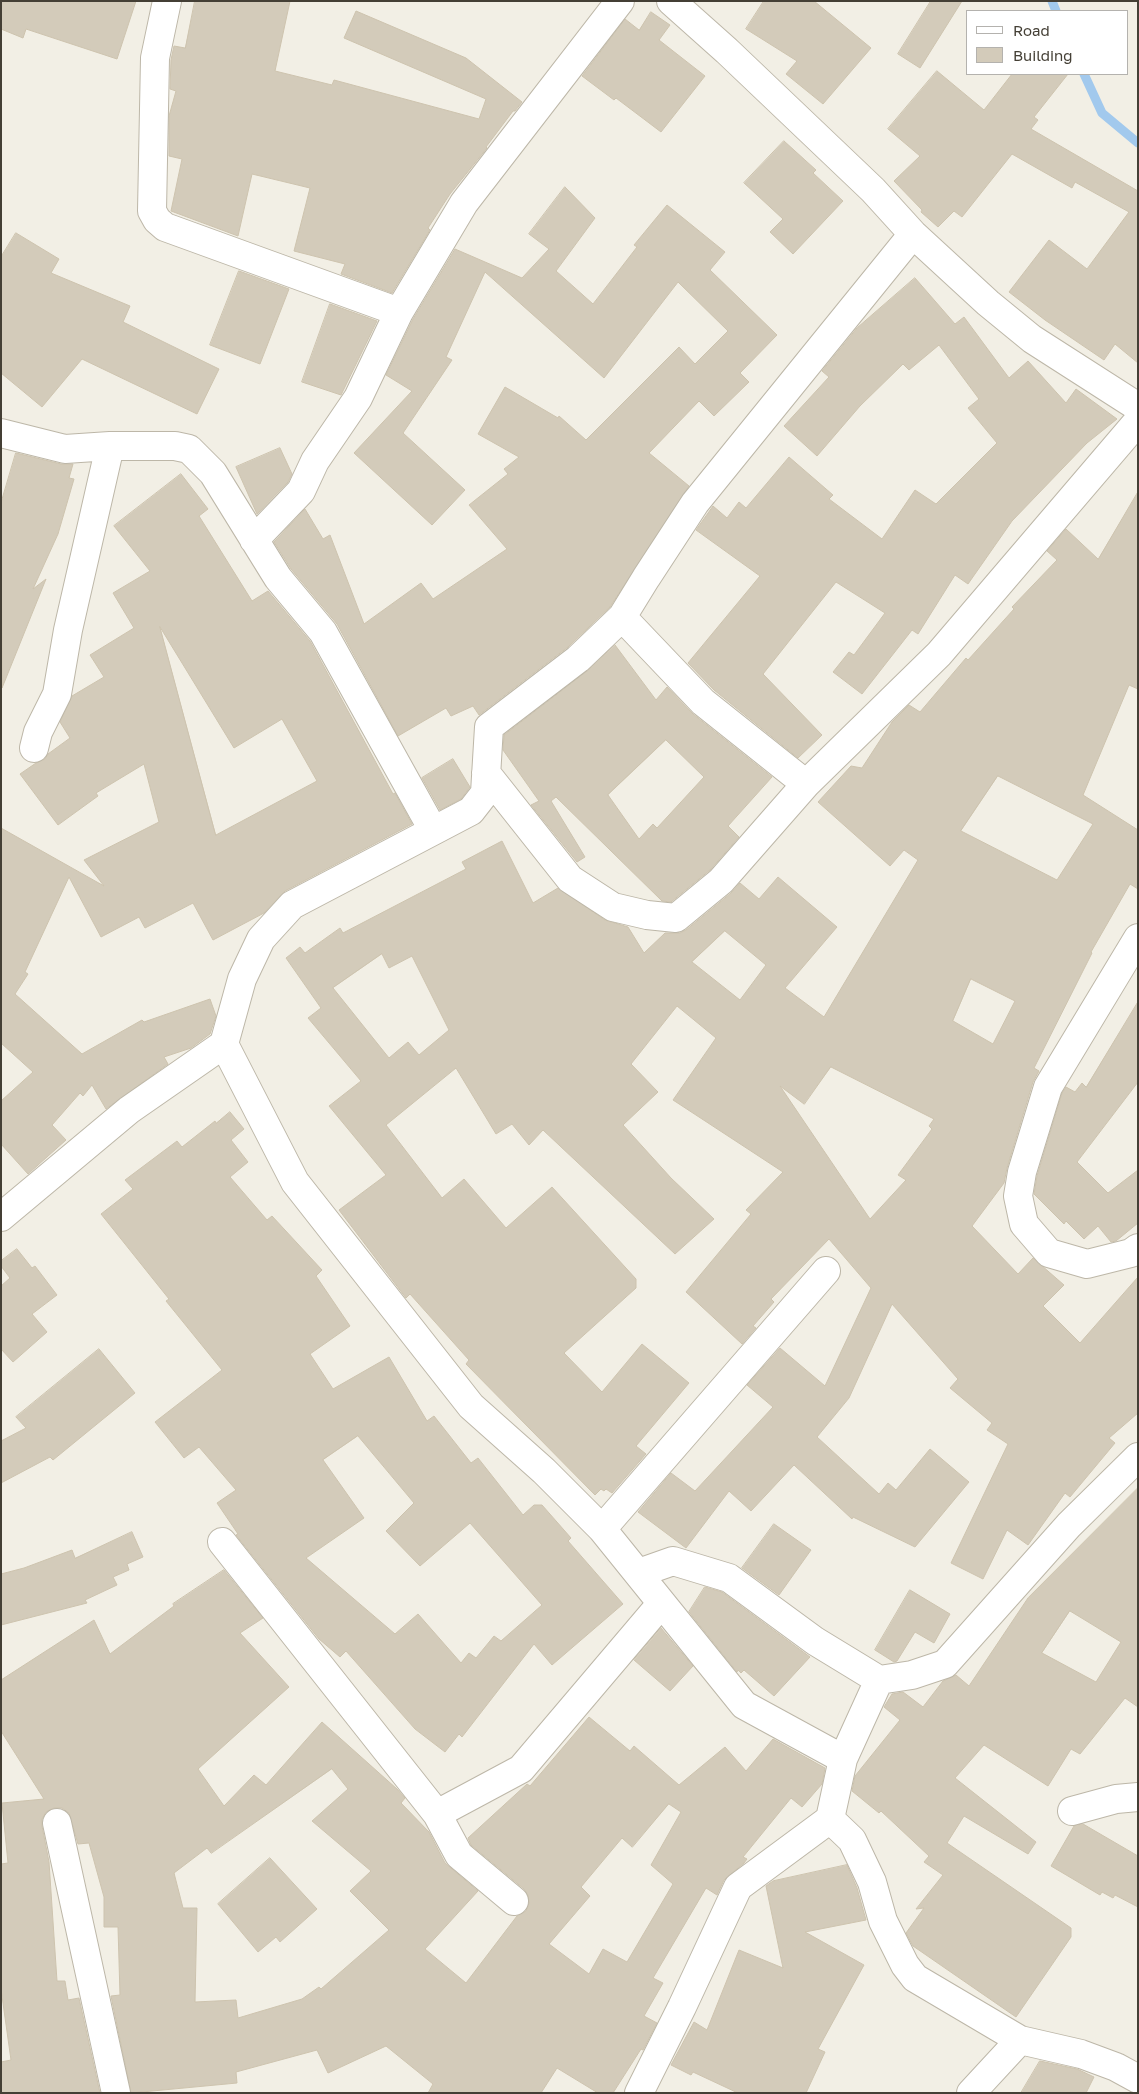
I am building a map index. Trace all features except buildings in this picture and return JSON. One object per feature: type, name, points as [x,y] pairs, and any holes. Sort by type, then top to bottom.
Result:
[{"type":"street","points":[[167,1],[155,58],[152,211],[158,220],[165,228],[399,312]]},
{"type":"street","points":[[254,540],[301,491],[315,461],[358,398],[399,312],[464,203],[620,1]]},
{"type":"street","points":[[671,1],[727,51],[866,184],[914,234],[988,303],[1032,339],[1138,407]]},
{"type":"street","points":[[1,1217],[129,1110],[224,1044],[242,979],[261,939],[292,905],[471,810],[485,793],[488,727],[578,659],[622,617],[695,503],[914,234]]},
{"type":"street","points":[[486,773],[570,879],[613,907],[676,918],[720,881],[806,784],[939,654],[1138,421]]},
{"type":"street","points":[[1,433],[65,449],[110,446],[175,446],[189,449],[213,473],[278,578],[323,632],[433,830]]},
{"type":"street","points":[[34,748],[38,732],[57,694],[68,630],[110,446]]},
{"type":"street","points":[[622,617],[703,702],[806,784]]},
{"type":"street","points":[[1138,938],[1048,1087],[1022,1172],[1018,1196],[1024,1224],[1049,1253],[1087,1264],[1131,1253],[1138,1248]]},
{"type":"street","points":[[224,1044],[295,1182],[471,1406],[544,1471],[602,1529],[744,1705],[843,1759]]},
{"type":"street","points":[[602,1529],[826,1271]]},
{"type":"street","points":[[639,1574],[673,1561],[729,1578],[815,1641],[879,1680],[912,1675],[945,1664],[1069,1525],[1138,1457]]},
{"type":"street","points":[[222,1542],[437,1814],[458,1854],[514,1901]]},
{"type":"street","points":[[437,1814],[521,1769],[662,1604]]},
{"type":"street","points":[[638,2093],[682,2007],[738,1887],[830,1819],[843,1759],[879,1680]]},
{"type":"street","points":[[1072,1811],[1116,1799],[1138,1797]]},
{"type":"street","points":[[830,1819],[852,1840],[872,1882],[883,1921],[905,1965],[915,1978],[1020,2040],[1081,2054],[1116,2067],[1138,2079]]},
{"type":"street","points":[[57,1823],[116,2093]]},
{"type":"street","points":[[971,2093],[1020,2040]]},
{"type":"waterway","points":[[1052,1],[1056,10]]},
{"type":"waterway","points":[[1084,75],[1102,113],[1138,143]]}]
